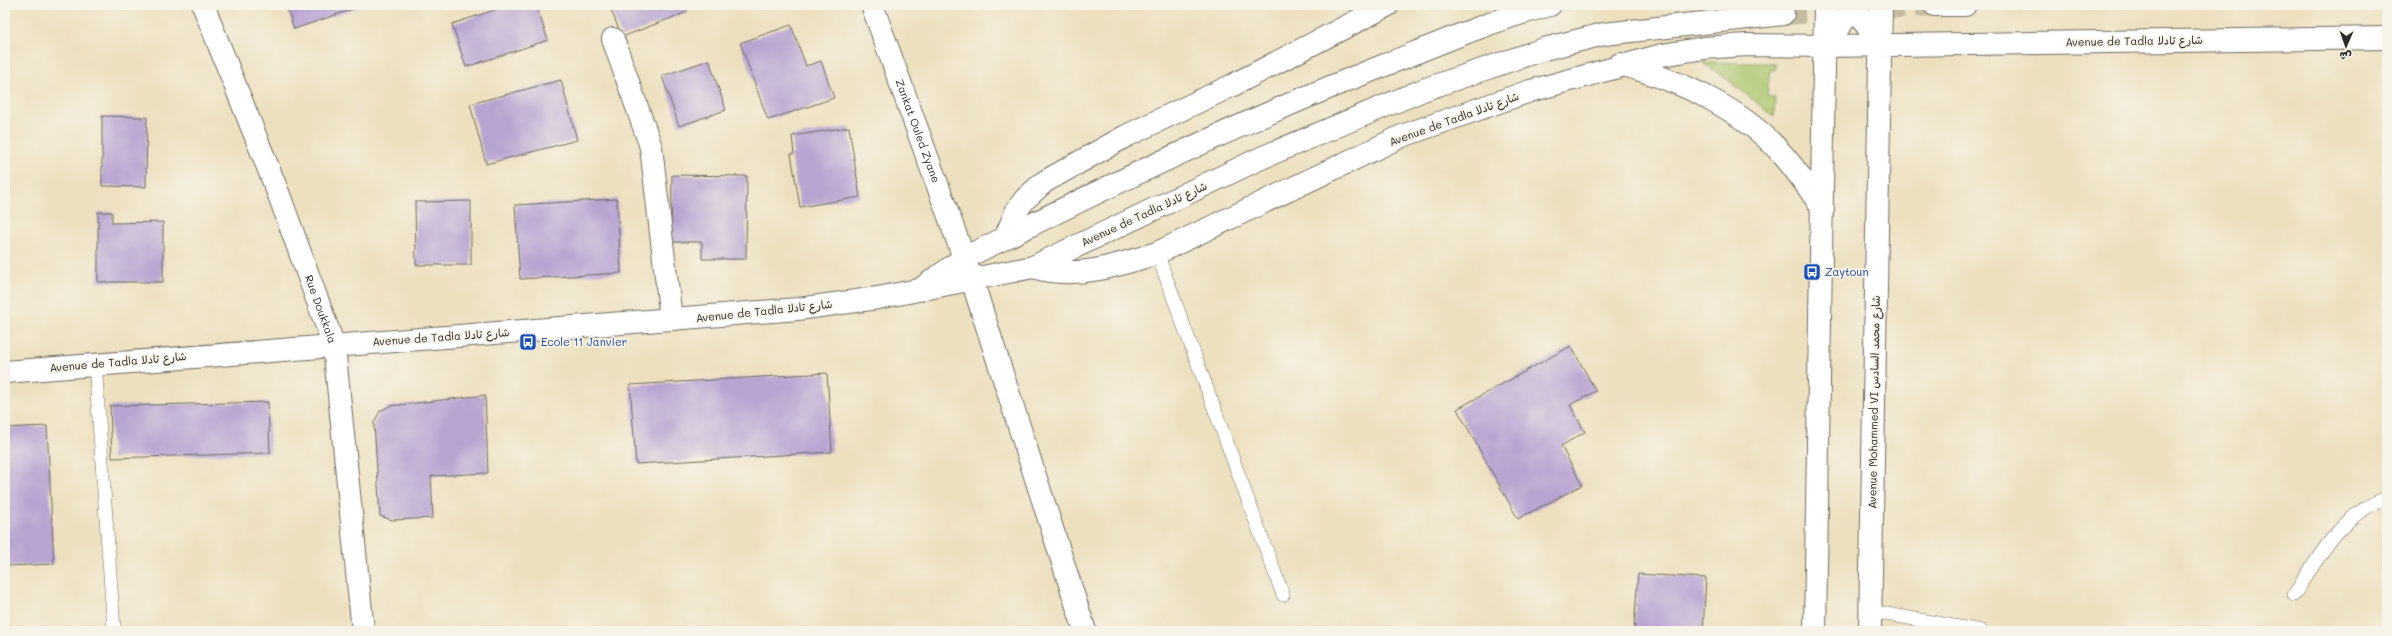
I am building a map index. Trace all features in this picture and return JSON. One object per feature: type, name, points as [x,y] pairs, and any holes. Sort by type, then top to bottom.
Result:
[{"type":"main road","name":"Rue Doukkala","points":[[203,5],[279,195],[334,346],[363,631]]},
{"type":"main road","name":"Zankat Ouled Zyane","points":[[872,5],[972,280],[1085,631]]},
{"type":"main road","points":[[1005,238],[1017,210],[1025,199],[1044,182],[1126,136],[1233,85],[1388,5]]},
{"type":"main road","name":"Avenue de Tadla شارع تادلا","points":[[924,287],[964,258],[1190,147],[1310,94],[1507,16],[1550,5]]},
{"type":"main road","points":[[1815,631],[1823,209],[1825,5]]},
{"type":"main road","name":"Avenue Mohammed VI شارع محمد السادس","points":[[1870,621],[1881,5]]},
{"type":"main road","points":[[1935,5],[1965,5]]},
{"type":"main road","points":[[1825,46],[1854,6],[1881,46]]},
{"type":"main road","name":"Avenue de Tadla شارع تادلا","points":[[5,372],[95,363],[334,346],[798,309],[878,298],[924,287],[972,280],[1033,266],[1268,155],[1423,90],[1536,51],[1604,34],[1783,14]]},
{"type":"main road","name":"Avenue de Tadla شارع تادلا","points":[[1033,266],[1048,272],[1088,271],[1117,266],[1157,254],[1402,136],[1530,91],[1620,64],[1662,55],[1704,48],[1746,45],[1881,46],[2387,38]]},
{"type":"main road","points":[[614,39],[651,147],[671,320]]},
{"type":"main road","points":[[1620,64],[1663,77],[1690,88],[1723,106],[1753,128],[1782,154],[1823,209]]},
{"type":"lane","points":[[1157,254],[1283,595]]},
{"type":"lane","points":[[95,363],[114,631]]},
{"type":"lane","points":[[2294,595],[2339,528],[2360,511],[2387,498]]},
{"type":"lane","points":[[1870,621],[1981,631]]},
{"type":"green space","points":[[1702,62],[1775,63],[1775,70],[1770,70],[1767,96],[1775,97],[1774,117],[1731,82]]},
{"type":"building","points":[[286,5],[365,5],[294,29]]},
{"type":"building","points":[[510,5],[536,5],[548,40],[466,67],[452,24]]},
{"type":"building","points":[[609,5],[685,5],[687,12],[622,37]]},
{"type":"building","points":[[791,25],[806,66],[821,61],[834,98],[768,120],[740,43]]},
{"type":"building","points":[[709,60],[726,110],[679,126],[662,76]]},
{"type":"building","points":[[561,80],[577,140],[486,164],[470,104]]},
{"type":"building","points":[[102,116],[147,117],[146,187],[102,186]]},
{"type":"building","points":[[849,127],[860,197],[800,207],[791,154],[794,154],[792,136]]},
{"type":"building","points":[[672,175],[747,176],[746,259],[702,259],[702,242],[671,242]]},
{"type":"building","points":[[617,199],[621,273],[520,279],[515,205]]},
{"type":"building","points":[[471,201],[471,265],[416,265],[415,202]]},
{"type":"building","points":[[98,212],[112,212],[112,223],[163,222],[163,282],[98,282]]},
{"type":"building","points":[[1571,346],[1596,391],[1570,405],[1585,432],[1561,446],[1582,485],[1518,519],[1457,409]]},
{"type":"building","points":[[827,373],[832,452],[636,464],[630,385]]},
{"type":"building","points":[[485,395],[488,473],[431,476],[433,518],[392,520],[380,516],[374,423],[380,411],[390,406]]},
{"type":"building","points":[[268,402],[270,453],[112,458],[110,406]]},
{"type":"building","points":[[47,426],[54,564],[5,566],[5,428]]},
{"type":"building","points":[[1638,574],[1706,578],[1703,631],[1634,631]]},
{"type":"tunnel","points":[[1783,14],[1935,5]]},
{"type":"place","name":"Zaytoun","points":[[1812,272]]},
{"type":"place","name":"Ecole 11 Janvier","points":[[528,342]]}]
